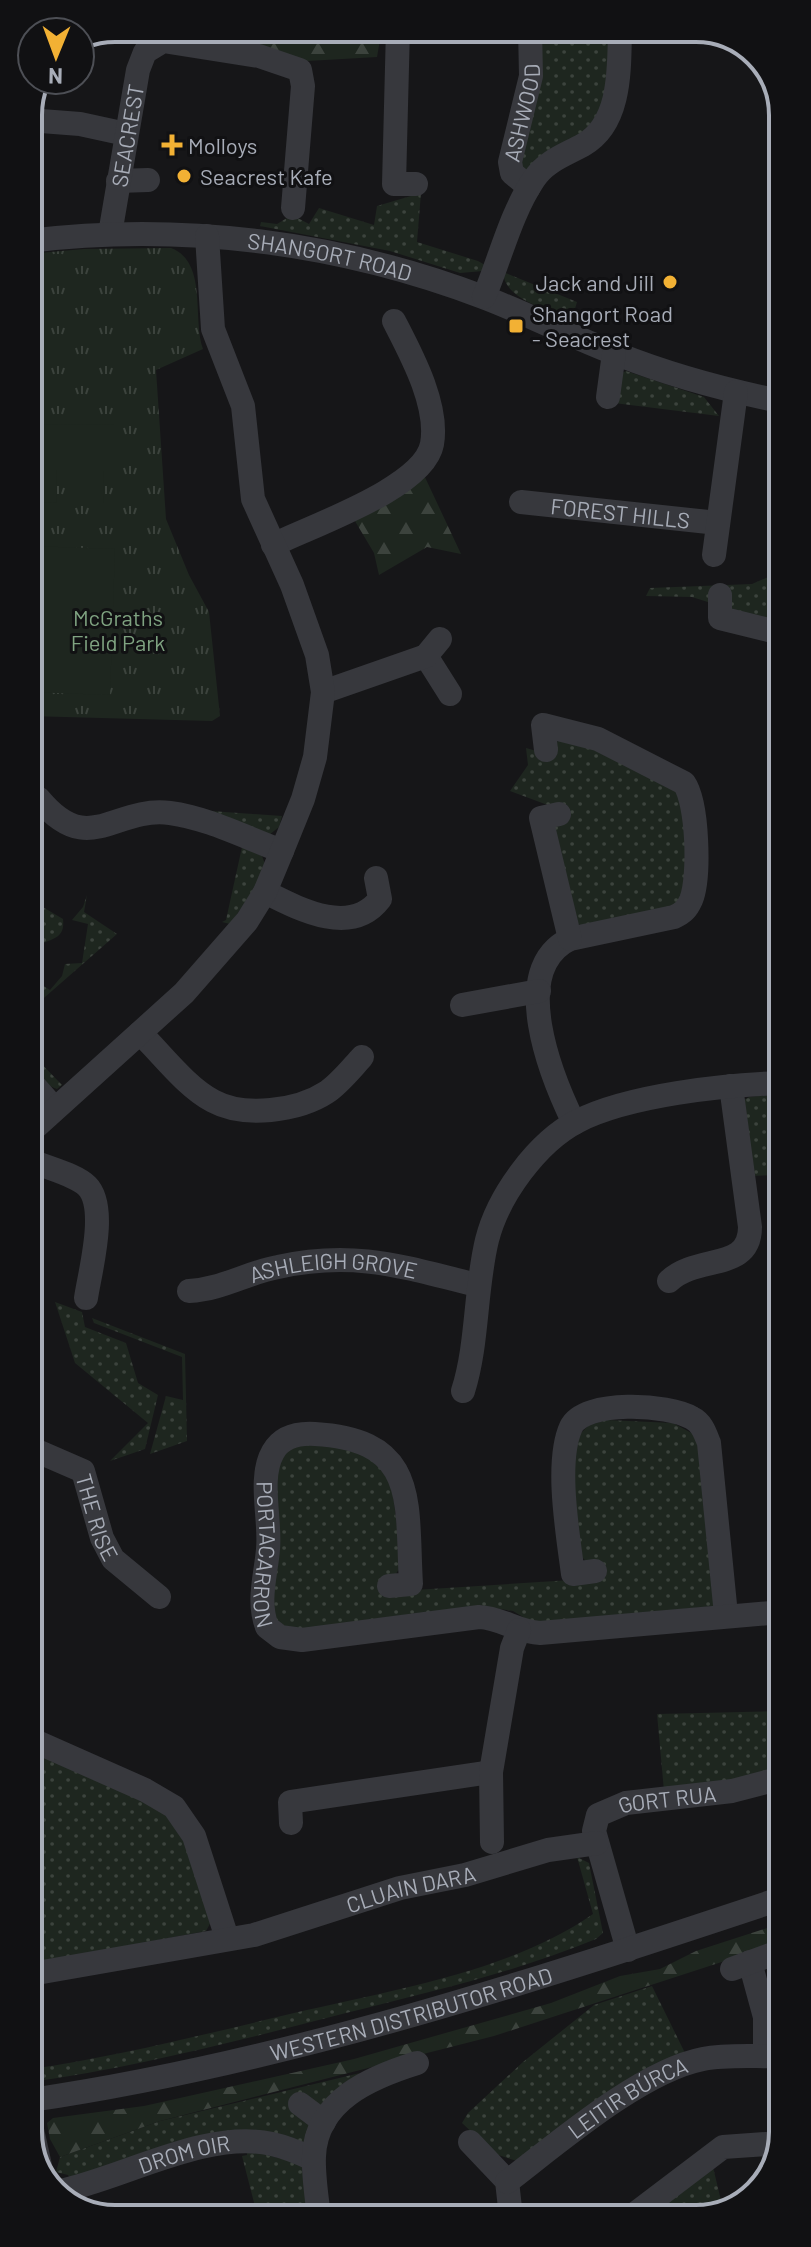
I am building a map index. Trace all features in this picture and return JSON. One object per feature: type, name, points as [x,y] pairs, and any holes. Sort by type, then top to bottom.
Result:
[{"type":"street","name":"SEACREST","points":[[110,234],[126,134],[145,52],[155,42]]},
{"type":"street","name":"SEACREST","points":[[192,42],[259,56],[300,70],[302,108],[293,208]]},
{"type":"street","points":[[398,42],[394,184],[416,184]]},
{"type":"street","name":"ASHWOOD","points":[[529,187],[512,173],[510,162],[531,76],[530,42]]},
{"type":"street","points":[[484,297],[529,187],[548,164],[594,138],[603,128],[616,91],[619,42]]},
{"type":"street","points":[[42,121],[80,124],[126,134]]},
{"type":"street","points":[[118,181],[148,180]]},
{"type":"street","name":"SHANGORT ROAD","points":[[42,240],[110,234],[207,236],[314,249],[400,270],[484,297],[614,353],[736,392],[769,399]]},
{"type":"street","points":[[42,1120],[210,967],[265,892],[315,757],[323,692],[310,630],[253,499],[243,406],[213,329],[207,236]]},
{"type":"street","points":[[273,545],[393,488],[423,464],[429,453],[432,435],[422,381],[394,321]]},
{"type":"street","points":[[608,397],[614,353]]},
{"type":"street","name":"FOREST HILLS","points":[[714,555],[736,392]]},
{"type":"street","name":"FOREST HILLS","points":[[521,502],[718,523]]},
{"type":"street","points":[[720,606],[769,628]]},
{"type":"street","points":[[323,692],[433,647],[450,694]]},
{"type":"street","points":[[546,750],[543,725],[598,739],[673,776],[687,787],[694,815],[693,893],[685,910],[674,917],[570,939],[556,947],[548,958],[539,991],[545,1046],[574,1123]]},
{"type":"street","points":[[42,802],[56,818],[76,828],[97,830],[146,814],[170,813],[282,851]]},
{"type":"street","points":[[550,816],[570,939]]},
{"type":"street","points":[[265,892],[310,915],[351,916],[371,911],[380,899],[376,878]]},
{"type":"street","points":[[462,1005],[539,991]]},
{"type":"street","points":[[140,1033],[202,1094],[232,1108],[278,1108],[308,1102],[336,1085],[362,1057]]},
{"type":"street","points":[[463,1391],[477,1285],[491,1227],[505,1194],[529,1164],[574,1123],[638,1103],[731,1086],[769,1084]]},
{"type":"street","points":[[669,1281],[694,1265],[740,1254],[748,1244],[750,1227],[731,1086]]},
{"type":"street","points":[[42,1094],[54,1108]]},
{"type":"street","points":[[42,1165],[85,1184],[94,1198],[97,1226],[86,1298]]},
{"type":"street","name":"ASHLEIGH GROVE","points":[[189,1291],[219,1288],[278,1267],[351,1258],[385,1262],[477,1285]]},
{"type":"street","points":[[584,1573],[565,1446],[572,1424],[593,1409],[672,1411],[693,1418],[703,1428],[709,1443],[726,1615]]},
{"type":"street","name":"PORTACARRON","points":[[400,1585],[404,1487],[402,1476],[390,1461],[368,1446],[331,1436],[295,1435],[279,1444],[268,1468],[269,1542],[262,1598],[265,1622],[275,1635],[302,1640],[479,1617],[500,1619],[519,1630],[540,1633],[769,1613]]},
{"type":"street","name":"THE RISE","points":[[42,1453],[83,1471],[102,1538],[113,1559],[159,1597]]},
{"type":"street","points":[[492,1842],[491,1772],[512,1648],[519,1630]]},
{"type":"street","points":[[42,1744],[145,1790],[174,1807],[194,1836],[227,1938]]},
{"type":"street","points":[[291,1823],[290,1802],[491,1772]]},
{"type":"street","name":"GORT RUA","points":[[597,1843],[594,1820],[617,1805],[732,1791],[769,1781]]},
{"type":"street","points":[[597,1843],[628,1950]]},
{"type":"street","name":"CLUAIN DARA","points":[[42,1972],[189,1948],[285,1927],[400,1888],[465,1875],[548,1850],[597,1843]]},
{"type":"street","name":"WESTERN DISTRIBUTOR ROAD","points":[[42,2098],[143,2081],[336,2036],[464,2001],[769,1903]]},
{"type":"street","name":"LEITIR BÚRCA","points":[[752,1962],[769,2034]]},
{"type":"street","name":"LEITIR BÚRCA","points":[[507,2182],[610,2106],[663,2074],[703,2059],[769,2056]]},
{"type":"street","points":[[318,2205],[313,2159],[324,2122],[357,2086],[417,2063]]},
{"type":"street","points":[[300,2104],[324,2122]]},
{"type":"street","points":[[470,2142],[507,2182],[510,2205]]},
{"type":"street","name":"DROM OIR","points":[[68,2188],[172,2156],[233,2143],[273,2144],[313,2159]]},
{"type":"street","points":[[647,2205],[723,2147],[768,2144]]},
{"type":"green space","points":[[227,42],[380,42],[377,57],[307,61]]},
{"type":"green space","points":[[534,42],[611,42],[601,117],[529,174],[518,168]]},
{"type":"green space","points":[[421,193],[417,242],[478,261],[485,265],[483,271],[460,273],[390,251],[260,226],[261,222],[277,224],[292,215],[309,224],[319,208],[374,225],[377,206]]},
{"type":"green space","name":"McGraths Field Park","points":[[171,248],[183,255],[194,278],[203,349],[156,370],[166,519],[189,575],[209,612],[220,716],[212,721],[42,716],[42,253]]},
{"type":"green space","points":[[503,272],[577,302],[572,319],[519,297],[505,282]]},
{"type":"green space","points":[[626,371],[704,397],[719,416],[614,403],[622,373]]},
{"type":"green space","points":[[42,424],[115,425],[115,471],[104,471],[103,503],[75,503],[75,470],[57,470],[56,503],[42,502]]},
{"type":"green space","points":[[423,473],[461,554],[427,547],[379,575],[374,553],[352,516]]},
{"type":"green space","points":[[42,546],[115,549],[110,695],[42,692]]},
{"type":"green space","points":[[769,577],[769,621],[692,597],[646,596],[650,588],[752,584]]},
{"type":"green space","points":[[564,734],[670,783],[685,802],[686,891],[678,905],[582,926],[577,923],[551,835],[561,810],[510,791],[528,765],[526,748],[547,754]]},
{"type":"green space","points":[[211,811],[282,816],[279,827],[269,835]]},
{"type":"green space","points":[[242,847],[262,856],[265,864],[252,893],[230,924],[222,922],[226,920]]},
{"type":"green space","points":[[87,895],[84,912],[117,934],[42,1000],[42,985],[50,990],[62,976],[65,964],[82,963],[88,924],[72,920],[83,907]]},
{"type":"green space","points":[[42,907],[63,919],[62,930],[42,943]]},
{"type":"green space","points":[[42,1064],[62,1085],[57,1089],[42,1079]]},
{"type":"green space","points":[[769,1095],[769,1175],[748,1176],[744,1100]]},
{"type":"green space","points":[[55,1302],[82,1312],[85,1327],[126,1343],[138,1383],[158,1395],[145,1449],[110,1461],[148,1423],[75,1363]]},
{"type":"green space","points":[[92,1318],[185,1354],[187,1441],[150,1454],[166,1396],[183,1400],[182,1357],[94,1323]]},
{"type":"green space","points":[[607,1420],[673,1423],[697,1436],[715,1606],[533,1623],[513,1611],[487,1607],[293,1631],[272,1618],[275,1478],[281,1451],[311,1444],[338,1445],[364,1455],[390,1471],[402,1565],[383,1592],[602,1578],[580,1555],[571,1463],[577,1437],[589,1425]]},
{"type":"green space","points":[[769,1711],[769,1774],[664,1791],[657,1714]]},
{"type":"green space","points":[[42,1752],[165,1810],[188,1845],[212,1920],[206,1931],[42,1962]]},
{"type":"green space","points":[[577,1857],[589,1863],[603,1933],[596,1939],[535,1962],[268,2033],[150,2061],[42,2080],[42,2067],[163,2044],[449,1977],[525,1951],[593,1914]]},
{"type":"green space","points":[[769,1928],[769,1947],[494,2036],[160,2121],[60,2157],[50,2139],[47,2123],[53,2118],[144,2106],[354,2059],[551,2003],[620,1976],[660,1969],[696,1951]]},
{"type":"green space","points":[[652,1986],[686,2055],[517,2161],[495,2154],[462,2123],[468,2113],[523,2062],[594,2005]]},
{"type":"green space","points":[[360,2073],[311,2124],[309,2139],[302,2144],[271,2135],[71,2181],[68,2175],[56,2172],[60,2157],[160,2121]]},
{"type":"green space","points":[[247,2150],[302,2164],[309,2205],[255,2205],[242,2156],[247,2155]]},
{"type":"green space","points":[[712,2163],[721,2201],[696,2205],[657,2205]]},
{"type":"place","name":"Molloys","points":[[172,145]]},
{"type":"place","name":"Seacrest Kafe","points":[[184,176]]},
{"type":"place","name":"Jack and Jill","points":[[670,282]]},
{"type":"place","name":"Shangort Road - Seacrest","points":[[516,326]]}]
